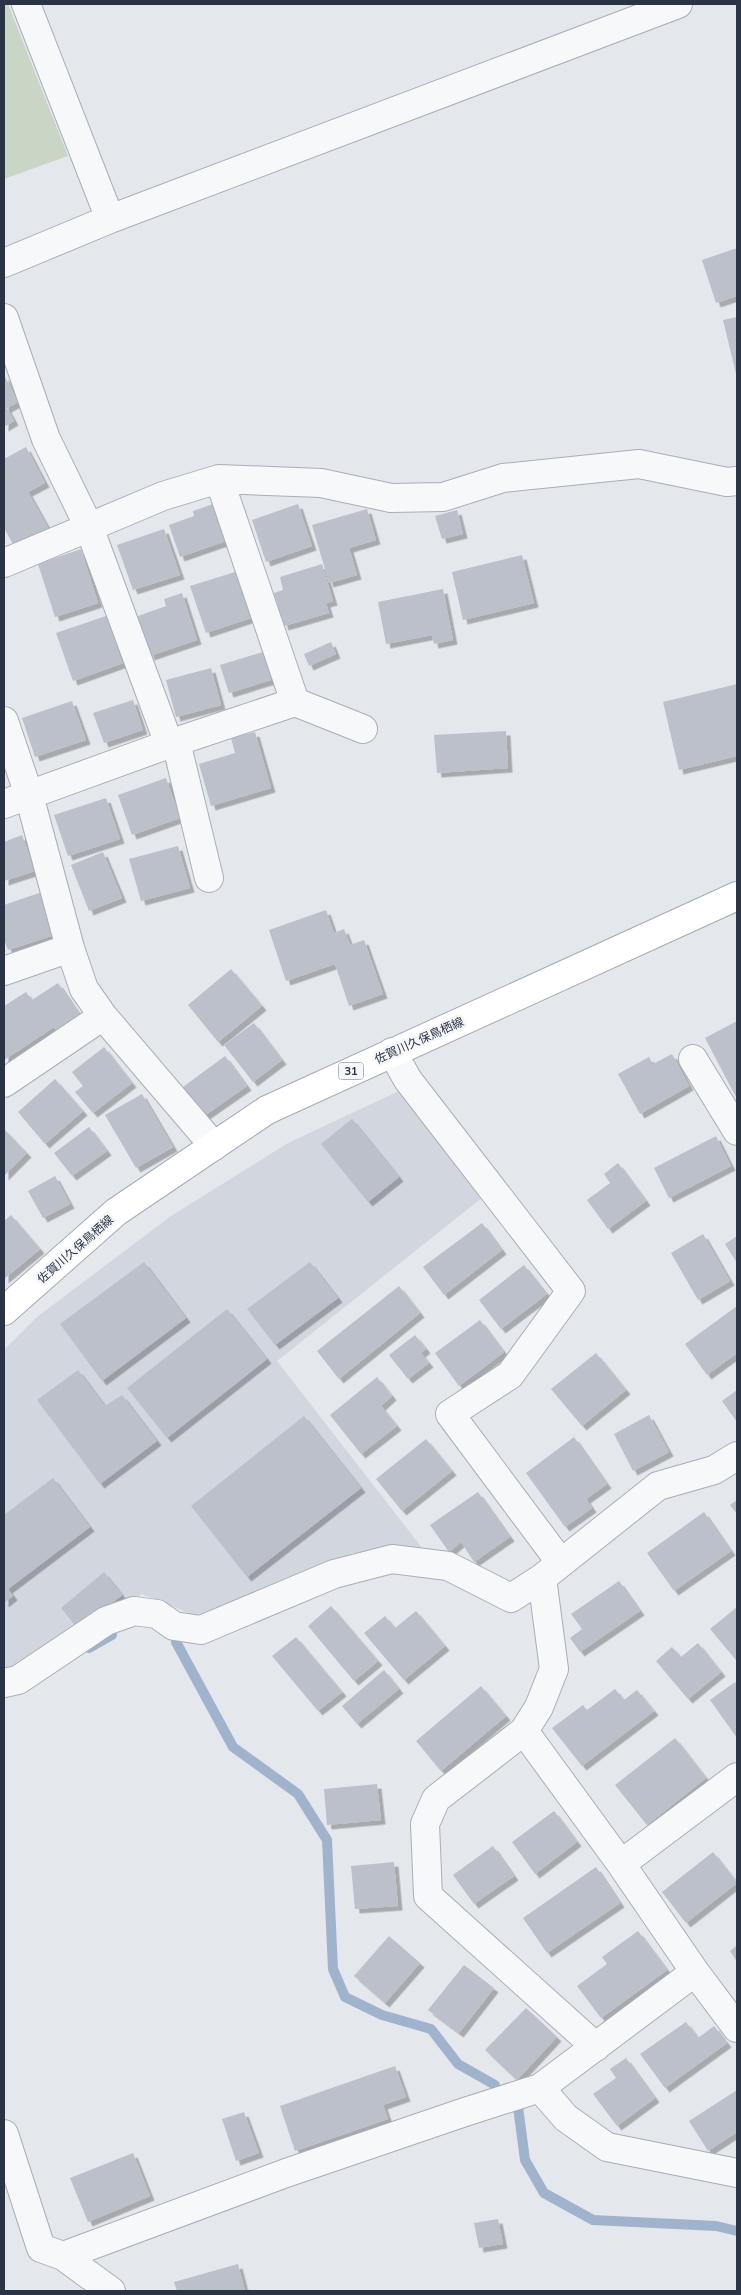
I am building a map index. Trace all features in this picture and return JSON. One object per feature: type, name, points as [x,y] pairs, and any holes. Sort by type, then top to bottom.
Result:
[{"type":"main road","name":"佐賀川久保鳥栖線","points":[[4,1311],[116,1212],[267,1110],[737,896]]},
{"type":"street","points":[[26,4],[110,219]]},
{"type":"street","points":[[4,263],[110,219],[675,4]]},
{"type":"street","points":[[4,318],[46,439],[89,527],[173,743],[209,878]]},
{"type":"street","points":[[4,563],[163,496],[219,479],[321,483],[391,498],[443,497],[503,478],[640,464],[727,482],[737,481]]},
{"type":"street","points":[[219,479],[296,702]]},
{"type":"street","points":[[16,799],[173,743],[296,702],[363,729]]},
{"type":"street","points":[[4,721],[16,799],[84,989],[103,1016],[214,1146]]},
{"type":"street","points":[[4,971],[70,948]]},
{"type":"street","points":[[4,1083],[103,1016]]},
{"type":"street","points":[[392,1052],[408,1080],[571,1291],[510,1374],[450,1414],[551,1571],[554,1669],[539,1707],[524,1731],[436,1799],[426,1824],[428,1896],[596,2047]]},
{"type":"street","points":[[693,1059],[737,1128]]},
{"type":"street","points":[[4,1683],[18,1680],[106,1621],[134,1611],[157,1614],[174,1626],[201,1630],[334,1574],[392,1559],[448,1566],[511,1598],[551,1571],[658,1486],[714,1470],[737,1456]]},
{"type":"street","points":[[524,1731],[737,2028]]},
{"type":"street","points":[[621,1864],[737,1777]]},
{"type":"street","points":[[63,2256],[286,2173],[540,2088],[695,1972]]},
{"type":"street","points":[[540,2088],[566,2118],[608,2147],[737,2173]]},
{"type":"street","points":[[4,2134],[42,2248],[63,2256],[110,2291]]},
{"type":"shaded area","points":[[399,1091],[483,1197],[277,1361],[426,1553],[353,1553],[199,1617],[142,1594],[25,1672],[4,1673],[4,1350],[37,1317],[171,1216],[288,1143]]},
{"type":"green space","points":[[4,4],[8,4],[68,156],[4,179]]},
{"type":"building","points":[[737,248],[737,296],[716,303],[702,260]]},
{"type":"building","points":[[737,317],[737,378],[723,320]]},
{"type":"building","points":[[4,375],[18,402],[7,408],[14,421],[4,427]]},
{"type":"building","points":[[26,447],[45,483],[28,492],[48,528],[14,546],[4,528],[4,459]]},
{"type":"building","points":[[213,504],[226,541],[180,557],[169,525],[194,516],[193,511]]},
{"type":"building","points":[[298,504],[312,546],[266,562],[252,520]]},
{"type":"building","points":[[367,509],[376,540],[349,548],[357,575],[329,583],[312,525]]},
{"type":"building","points":[[457,510],[463,534],[442,539],[435,516]]},
{"type":"building","points":[[164,529],[180,575],[133,590],[117,545]]},
{"type":"building","points":[[81,549],[98,603],[55,617],[38,564]]},
{"type":"building","points":[[522,555],[534,603],[463,620],[452,572]]},
{"type":"building","points":[[322,564],[333,601],[326,603],[329,613],[284,626],[274,593],[283,590],[280,577]]},
{"type":"building","points":[[235,572],[251,618],[206,633],[190,586]]},
{"type":"building","points":[[443,589],[453,640],[434,644],[432,635],[386,644],[378,602]]},
{"type":"building","points":[[182,593],[197,640],[150,656],[138,616],[166,606],[164,599]]},
{"type":"building","points":[[109,615],[126,662],[73,681],[56,633]]},
{"type":"building","points":[[331,642],[336,654],[309,666],[304,654]]},
{"type":"building","points":[[263,652],[271,680],[229,693],[220,665]]},
{"type":"building","points":[[211,668],[221,705],[176,717],[166,680]]},
{"type":"building","points":[[737,684],[737,756],[679,770],[663,702]]},
{"type":"building","points":[[133,700],[143,730],[104,743],[93,713]]},
{"type":"building","points":[[72,701],[86,740],[35,757],[22,718]]},
{"type":"building","points":[[506,731],[508,768],[437,773],[434,735]]},
{"type":"building","points":[[255,732],[271,788],[211,806],[199,764],[235,753],[231,738]]},
{"type":"building","points":[[166,778],[180,818],[132,835],[118,795]]},
{"type":"building","points":[[106,798],[120,839],[68,856],[54,815]]},
{"type":"building","points":[[22,835],[35,871],[4,881],[4,842]]},
{"type":"building","points":[[178,846],[190,888],[141,901],[129,859]]},
{"type":"building","points":[[103,852],[122,898],[89,911],[71,865]]},
{"type":"building","points":[[42,892],[57,934],[8,950],[4,939],[4,905]]},
{"type":"building","points":[[326,910],[334,933],[344,929],[350,945],[364,940],[383,994],[349,1006],[335,964],[286,981],[269,930]]},
{"type":"building","points":[[231,969],[262,1006],[218,1042],[188,1005]]},
{"type":"building","points":[[58,983],[81,1017],[58,1033],[54,1027],[4,1060],[4,1006],[26,992],[32,1000]]},
{"type":"building","points":[[737,1021],[737,1099],[705,1038]]},
{"type":"building","points":[[254,1023],[282,1060],[253,1082],[224,1045]]},
{"type":"building","points":[[104,1047],[132,1083],[93,1113],[75,1092],[83,1086],[72,1072]]},
{"type":"building","points":[[672,1054],[689,1086],[640,1114],[618,1074],[649,1057],[653,1064]]},
{"type":"building","points":[[225,1056],[247,1086],[204,1116],[183,1087]]},
{"type":"building","points":[[55,1079],[83,1111],[45,1144],[18,1112]]},
{"type":"building","points":[[142,1094],[173,1147],[136,1168],[105,1115]]},
{"type":"building","points":[[352,1119],[399,1177],[368,1202],[321,1144]]},
{"type":"building","points":[[89,1127],[107,1151],[72,1176],[54,1153]]},
{"type":"building","points":[[4,1129],[27,1153],[4,1176]]},
{"type":"building","points":[[716,1136],[731,1166],[669,1198],[654,1168]]},
{"type":"building","points":[[618,1163],[646,1201],[608,1229],[587,1200],[610,1183],[604,1174]]},
{"type":"building","points":[[55,1176],[70,1204],[43,1218],[28,1191]]},
{"type":"building","points":[[11,1215],[40,1249],[4,1279],[4,1221]]},
{"type":"building","points":[[482,1223],[502,1250],[444,1295],[423,1267]]},
{"type":"building","points":[[703,1234],[730,1281],[698,1300],[671,1253]]},
{"type":"building","points":[[737,1236],[737,1263],[725,1244]]},
{"type":"building","points":[[144,1262],[186,1318],[102,1381],[60,1324]]},
{"type":"building","points":[[310,1262],[338,1298],[275,1345],[247,1309]]},
{"type":"building","points":[[524,1265],[547,1294],[501,1329],[479,1300]]},
{"type":"building","points":[[399,1286],[420,1313],[339,1379],[317,1351]]},
{"type":"building","points":[[737,1306],[737,1353],[707,1375],[685,1344]]},
{"type":"building","points":[[227,1309],[267,1359],[167,1438],[127,1388]]},
{"type":"building","points":[[480,1320],[504,1352],[459,1386],[435,1353]]},
{"type":"building","points":[[415,1335],[426,1349],[421,1353],[429,1363],[408,1379],[389,1355]]},
{"type":"building","points":[[596,1353],[626,1390],[582,1426],[551,1389]]},
{"type":"building","points":[[78,1370],[105,1406],[122,1395],[157,1441],[100,1484],[37,1400]]},
{"type":"building","points":[[377,1377],[392,1396],[381,1406],[397,1426],[361,1454],[330,1415]]},
{"type":"building","points":[[737,1390],[737,1422],[722,1401]]},
{"type":"building","points":[[649,1415],[669,1452],[633,1471],[614,1434]]},
{"type":"building","points":[[304,1416],[361,1488],[247,1577],[191,1506]]},
{"type":"building","points":[[574,1437],[607,1484],[586,1499],[592,1508],[565,1527],[526,1473]]},
{"type":"building","points":[[426,1439],[452,1471],[402,1511],[376,1479]]},
{"type":"building","points":[[53,1478],[90,1527],[8,1589],[13,1596],[4,1603],[4,1515]]},
{"type":"building","points":[[478,1492],[510,1537],[474,1562],[461,1542],[449,1552],[430,1525]]},
{"type":"building","points":[[737,1500],[737,1514],[730,1505]]},
{"type":"building","points":[[704,1512],[731,1551],[674,1591],[647,1553]]},
{"type":"building","points":[[104,1572],[122,1595],[79,1630],[61,1608]]},
{"type":"building","points":[[619,1581],[640,1611],[580,1652],[570,1638],[582,1629],[571,1614]]},
{"type":"building","points":[[331,1606],[378,1661],[354,1681],[308,1626]]},
{"type":"building","points":[[737,1607],[737,1659],[736,1660],[710,1629]]},
{"type":"building","points":[[416,1611],[445,1646],[404,1680],[364,1633],[385,1616],[395,1628]]},
{"type":"building","points":[[296,1637],[342,1692],[318,1711],[272,1656]]},
{"type":"building","points":[[698,1643],[721,1672],[688,1699],[656,1661],[672,1647],[681,1657]]},
{"type":"building","points":[[384,1670],[399,1689],[357,1724],[342,1706]]},
{"type":"building","points":[[735,1682],[737,1685],[737,1738],[710,1700]]},
{"type":"building","points":[[481,1686],[506,1716],[441,1771],[416,1741]]},
{"type":"building","points":[[615,1689],[624,1700],[637,1690],[654,1711],[582,1766],[552,1728],[583,1705],[587,1710]]},
{"type":"building","points":[[675,1738],[706,1778],[647,1825],[615,1785]]},
{"type":"building","points":[[377,1784],[381,1820],[327,1825],[324,1789]]},
{"type":"building","points":[[554,1811],[577,1842],[535,1874],[512,1842]]},
{"type":"building","points":[[493,1846],[514,1876],[474,1904],[453,1875]]},
{"type":"building","points":[[713,1852],[737,1883],[686,1923],[662,1892]]},
{"type":"building","points":[[394,1862],[398,1906],[355,1909],[351,1866]]},
{"type":"building","points":[[596,1867],[620,1903],[547,1953],[523,1918]]},
{"type":"building","points":[[638,1931],[667,1970],[601,2018],[577,1986],[607,1964],[602,1957]]},
{"type":"building","points":[[389,1936],[420,1963],[385,2003],[354,1976]]},
{"type":"building","points":[[737,1945],[737,1962],[730,1951]]},
{"type":"building","points":[[464,1965],[494,1988],[459,2033],[428,2010]]},
{"type":"building","points":[[526,2008],[557,2037],[517,2080],[485,2050]]},
{"type":"building","points":[[686,2022],[698,2038],[714,2026],[727,2043],[665,2088],[640,2054]]},
{"type":"building","points":[[626,2058],[655,2098],[617,2126],[593,2094],[616,2078],[610,2069]]},
{"type":"building","points":[[395,2066],[406,2097],[383,2105],[388,2119],[295,2151],[280,2106]]},
{"type":"building","points":[[737,2090],[737,2132],[708,2151],[689,2121]]},
{"type":"building","points":[[244,2112],[259,2153],[236,2161],[222,2119]]},
{"type":"building","points":[[133,2153],[150,2196],[88,2222],[70,2178]]},
{"type":"building","points":[[498,2219],[503,2244],[479,2248],[474,2223]]},
{"type":"building","points":[[238,2264],[245,2291],[177,2291],[174,2282]]},
{"type":"waterway","points":[[89,1648],[112,1635]]},
{"type":"waterway","points":[[176,1642],[233,1747],[298,1794],[327,1840],[333,1969],[345,1997],[382,2015],[431,2029],[458,2064],[495,2085]]},
{"type":"waterway","points":[[518,2107],[525,2160],[544,2193],[593,2220],[716,2226],[737,2231]]}]
